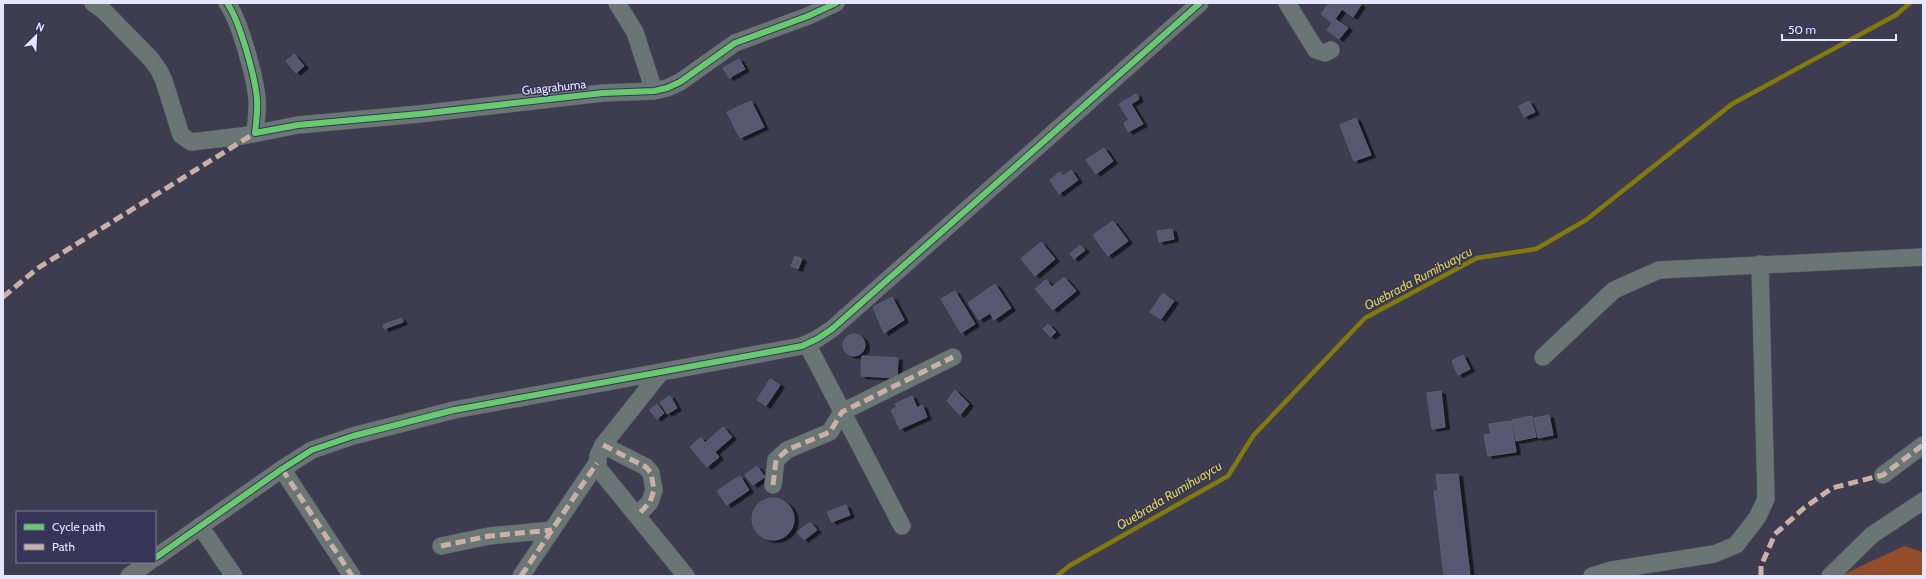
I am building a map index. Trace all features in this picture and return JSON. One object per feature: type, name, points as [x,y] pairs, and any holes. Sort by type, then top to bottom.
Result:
[{"type":"street","name":"Guagrahuma","points":[[93,3],[104,11],[151,60],[160,72],[181,135],[191,142],[298,125],[419,114],[595,94],[654,91],[667,88],[680,82],[735,43],[808,16],[836,3]]},
{"type":"street","points":[[227,3],[240,32],[255,86],[257,100],[255,133]]},
{"type":"street","points":[[617,3],[635,32],[654,91]]},
{"type":"street","points":[[156,557],[282,469],[312,450],[339,440],[454,410],[806,344],[832,328],[1200,3]]},
{"type":"street","points":[[1287,3],[1316,50],[1325,54],[1332,50]]},
{"type":"street","points":[[1543,356],[1614,290],[1659,270],[1923,257]]},
{"type":"street","points":[[1592,576],[1612,570],[1714,554],[1736,545],[1757,518],[1766,499],[1760,264]]},
{"type":"street","points":[[806,344],[902,526]]},
{"type":"street","points":[[773,485],[776,460],[787,450],[830,432],[842,412],[953,357]]},
{"type":"street","points":[[522,576],[597,463],[603,445],[661,372]]},
{"type":"street","points":[[603,445],[646,467],[651,473],[654,490],[650,502],[637,516]]},
{"type":"street","points":[[1883,475],[1923,445]]},
{"type":"street","points":[[597,463],[598,468],[686,576]]},
{"type":"street","points":[[282,469],[352,576]]},
{"type":"street","points":[[1830,576],[1872,535],[1923,501]]},
{"type":"street","points":[[200,526],[234,576]]},
{"type":"street","points":[[441,546],[489,536],[552,530]]},
{"type":"street","points":[[129,576],[148,563]]},
{"type":"shaded area","points":[[1904,546],[1923,552],[1923,576],[1840,576]]},
{"type":"building","points":[[1329,3],[1358,3],[1361,5],[1353,17],[1342,9],[1335,19],[1348,28],[1339,39],[1327,30],[1332,23],[1321,14]]},
{"type":"building","points":[[294,54],[304,66],[296,73],[286,61]]},
{"type":"building","points":[[739,59],[745,69],[729,78],[723,68]]},
{"type":"building","points":[[1136,94],[1139,99],[1131,104],[1143,124],[1128,132],[1124,123],[1129,120],[1119,104]]},
{"type":"building","points":[[751,101],[764,127],[740,138],[727,112]]},
{"type":"building","points":[[1529,101],[1535,112],[1524,117],[1519,106]]},
{"type":"building","points":[[1356,118],[1371,155],[1354,161],[1340,125]]},
{"type":"building","points":[[1104,148],[1113,161],[1096,174],[1086,160]]},
{"type":"building","points":[[1071,170],[1078,180],[1059,194],[1050,180],[1060,172],[1063,176]]},
{"type":"building","points":[[1113,221],[1128,241],[1108,256],[1093,235]]},
{"type":"building","points":[[1172,229],[1174,239],[1159,242],[1157,231]]},
{"type":"building","points":[[1041,242],[1055,259],[1035,276],[1021,259]]},
{"type":"building","points":[[1080,245],[1085,250],[1074,259],[1070,254]]},
{"type":"building","points":[[795,256],[802,259],[798,269],[791,266]]},
{"type":"building","points":[[1064,277],[1076,291],[1053,310],[1035,289],[1046,280],[1052,287]]},
{"type":"building","points":[[995,284],[1011,308],[994,320],[990,313],[979,320],[968,303]]},
{"type":"building","points":[[955,291],[975,324],[961,333],[941,299]]},
{"type":"building","points":[[1163,293],[1174,301],[1161,319],[1150,312]]},
{"type":"building","points":[[892,297],[904,320],[884,333],[873,307]]},
{"type":"building","points":[[401,318],[403,322],[384,329],[383,325]]},
{"type":"building","points":[[1048,324],[1056,332],[1051,337],[1043,329]]},
{"type":"building","points":[[850,334],[858,334],[865,341],[865,349],[858,356],[850,356],[843,349],[843,341]]},
{"type":"building","points":[[1463,355],[1470,369],[1458,375],[1452,361]]},
{"type":"building","points":[[862,356],[898,358],[897,378],[861,376]]},
{"type":"building","points":[[770,379],[780,385],[766,406],[757,400]]},
{"type":"building","points":[[955,390],[969,404],[960,415],[947,401]]},
{"type":"building","points":[[1441,391],[1445,427],[1432,429],[1427,393]]},
{"type":"building","points":[[670,396],[677,408],[667,414],[660,402]]},
{"type":"building","points":[[912,396],[917,408],[922,405],[927,417],[900,429],[891,410],[897,407],[895,404]]},
{"type":"building","points":[[657,404],[664,413],[657,419],[650,410]]},
{"type":"building","points":[[1549,415],[1553,435],[1538,438],[1534,418]]},
{"type":"building","points":[[1532,416],[1536,437],[1516,441],[1512,420]]},
{"type":"building","points":[[1511,421],[1516,452],[1488,456],[1484,435],[1491,434],[1489,424]]},
{"type":"building","points":[[723,427],[732,437],[715,452],[719,457],[707,467],[690,447],[701,437],[705,443]]},
{"type":"building","points":[[757,466],[765,477],[753,485],[745,475]]},
{"type":"building","points":[[1458,474],[1470,576],[1444,576],[1434,491],[1438,491],[1436,475]]},
{"type":"building","points":[[740,476],[749,490],[727,505],[717,491]]},
{"type":"building","points":[[773,498],[788,504],[794,519],[788,534],[773,540],[758,534],[752,519],[758,504]]},
{"type":"building","points":[[846,505],[850,515],[832,522],[827,512]]},
{"type":"building","points":[[810,522],[817,530],[804,540],[797,532]]},
{"type":"waterway","name":"Quebrada Rumihuaycu","points":[[1057,576],[1069,566],[1228,476],[1253,436],[1365,318],[1477,258],[1536,249],[1586,220],[1732,104],[1896,15],[1910,3]]},
{"type":"marked path","points":[[3,297],[38,268],[255,133]]},
{"type":"marked path","points":[[773,485],[776,460],[787,450],[830,432],[842,412],[953,357]]},
{"type":"marked path","points":[[603,445],[646,467],[651,473],[654,490],[650,502],[637,516]]},
{"type":"marked path","points":[[1761,576],[1761,566],[1775,534],[1804,508],[1832,488],[1883,475],[1923,445]]},
{"type":"marked path","points":[[521,576],[597,463]]},
{"type":"marked path","points":[[282,469],[352,576]]},
{"type":"marked path","points":[[441,546],[489,536],[552,530]]},
{"type":"cycle path","points":[[227,3],[242,35],[256,89],[257,116],[255,133],[298,125],[419,114],[603,93],[654,91],[667,88],[680,82],[735,43],[808,16],[836,3]]},
{"type":"cycle path","points":[[156,557],[282,469],[312,450],[353,436],[454,410],[802,346],[817,339],[832,329],[1200,3]]}]
